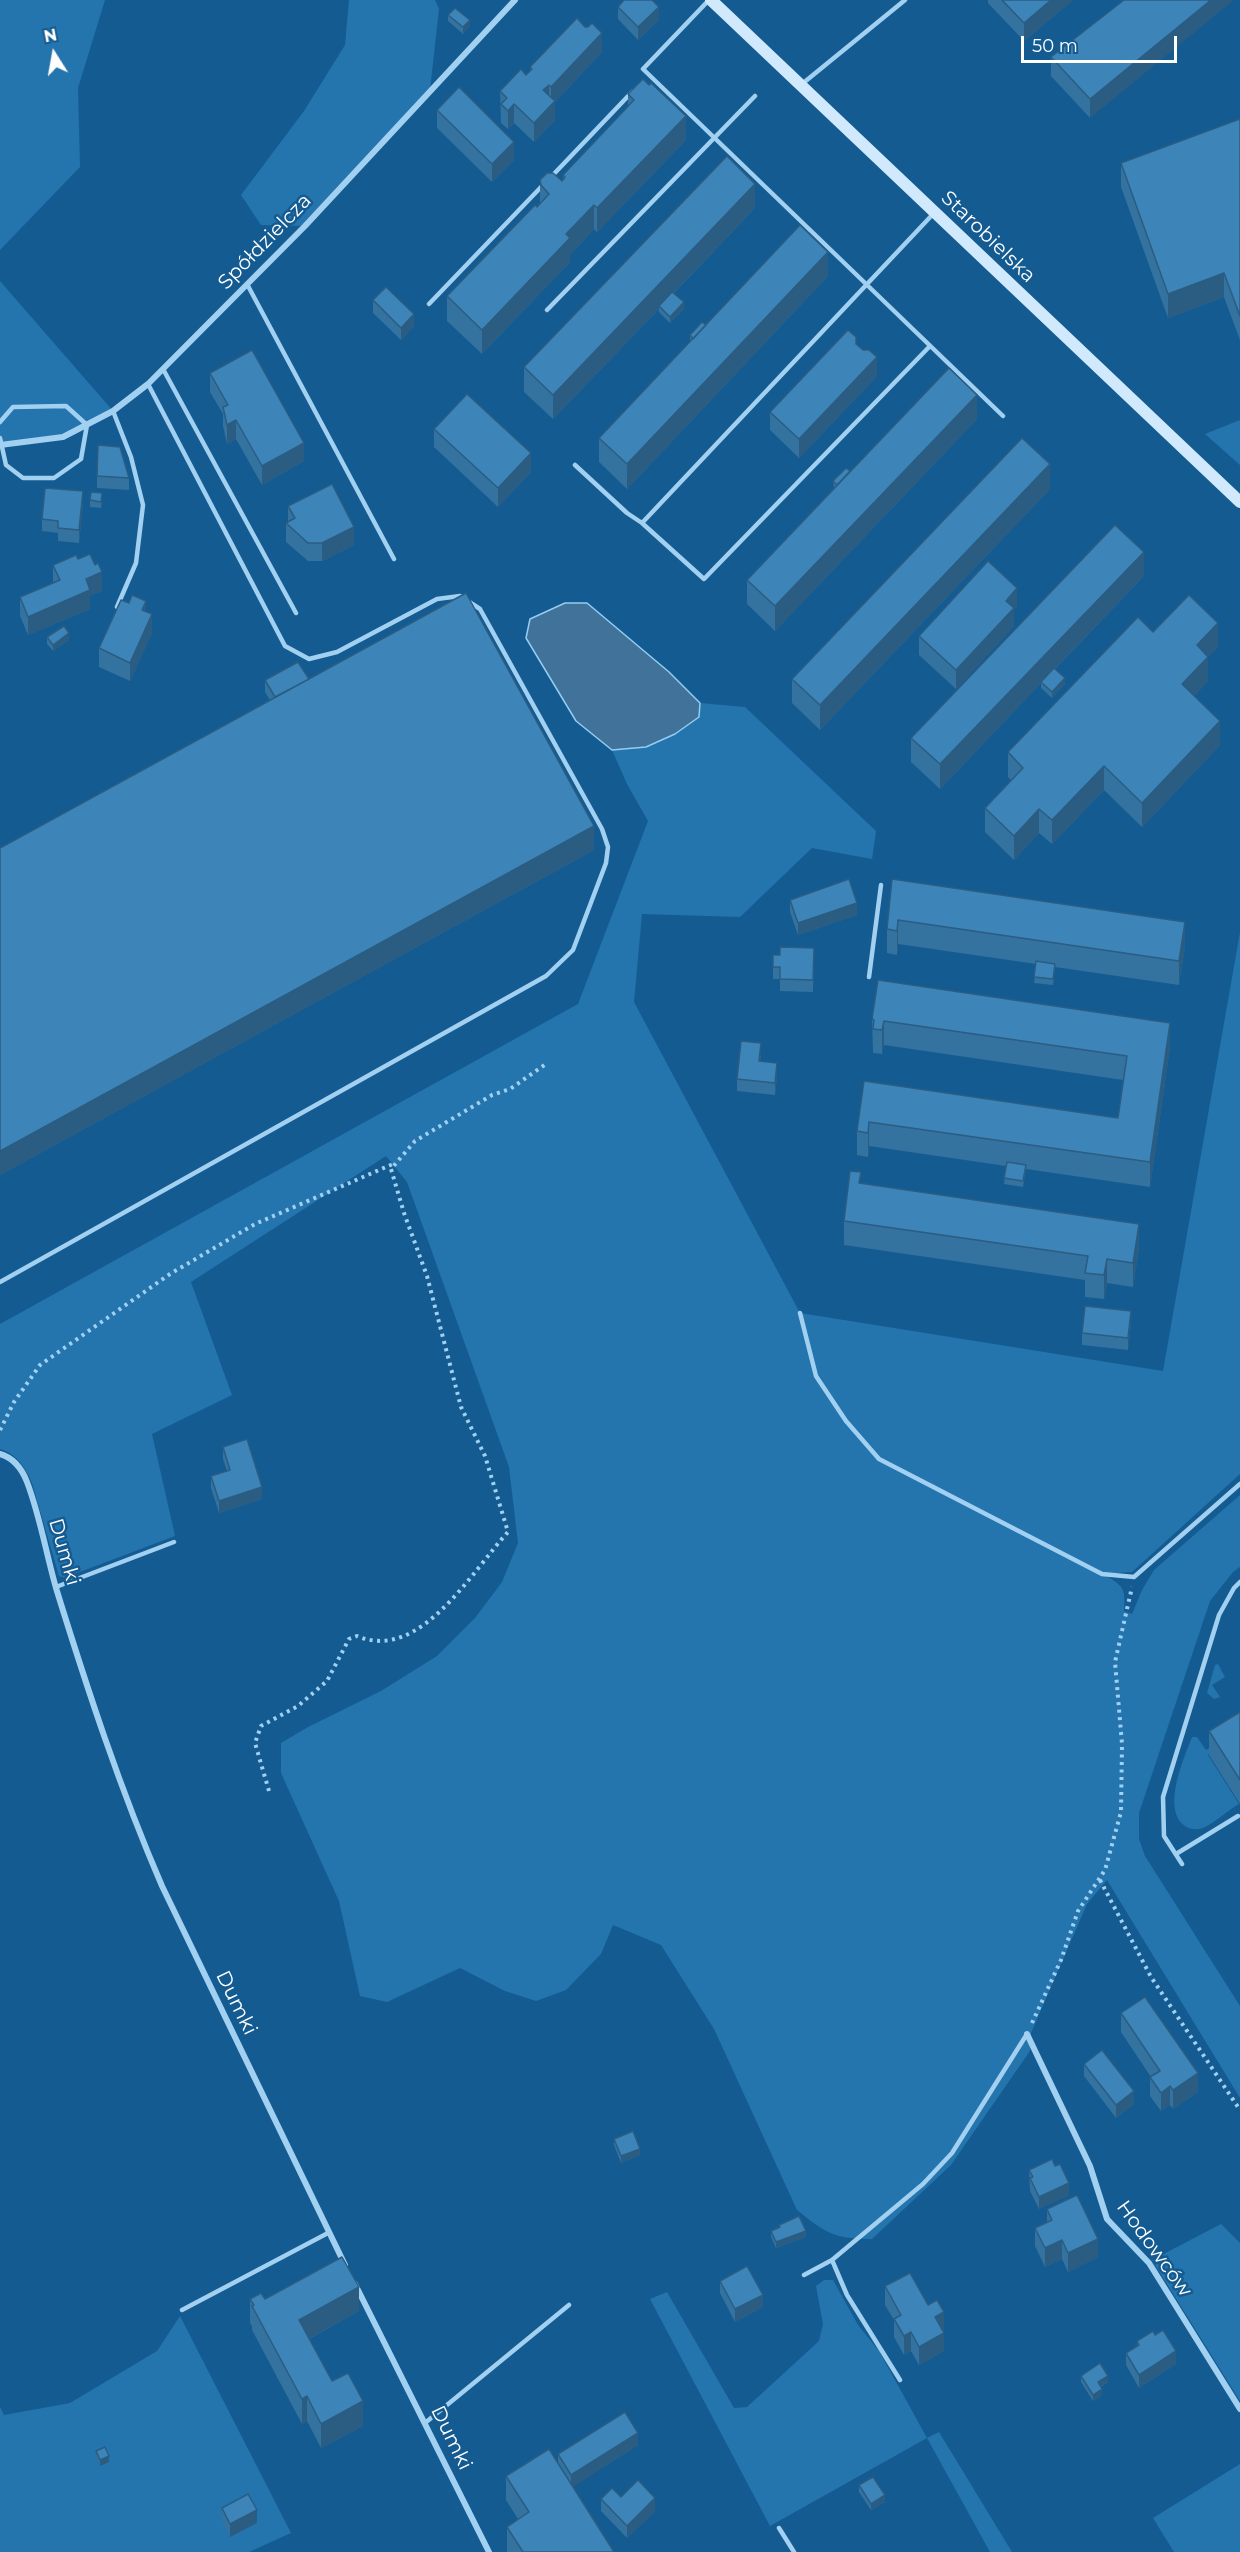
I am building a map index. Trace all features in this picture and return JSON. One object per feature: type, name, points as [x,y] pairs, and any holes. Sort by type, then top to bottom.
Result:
[{"type":"street","name":"Spółdzielcza","points":[[0,445],[63,436],[113,411],[148,384],[305,226],[515,0]]},
{"type":"street","name":"Starobielska","points":[[710,0],[1240,502]]},
{"type":"street","name":"Dumki","points":[[0,1454],[13,1460],[28,1483],[56,1587],[120,1783],[162,1886],[328,2233],[489,2552]]},
{"type":"street","name":"Hodowców","points":[[1027,2034],[1090,2166],[1107,2219],[1149,2263],[1240,2409]]},
{"type":"lane","points":[[710,0],[643,69],[1003,416]]},
{"type":"lane","points":[[800,85],[905,0]]},
{"type":"lane","points":[[429,304],[649,75]]},
{"type":"lane","points":[[547,310],[755,96]]},
{"type":"lane","points":[[642,523],[934,213]]},
{"type":"lane","points":[[247,284],[394,559]]},
{"type":"lane","points":[[575,465],[704,579],[930,346]]},
{"type":"lane","points":[[163,369],[296,613]]},
{"type":"lane","points":[[0,1281],[546,976],[573,950],[606,863],[608,848],[602,829],[480,609],[460,596],[437,599],[337,652],[309,659],[285,646],[148,384]]},
{"type":"lane","points":[[0,422],[13,407],[66,406],[87,425],[81,459],[54,478],[22,478],[6,465],[0,438]]},
{"type":"lane","points":[[113,411],[131,457],[143,505],[136,563],[117,607]]},
{"type":"lane","points":[[869,977],[881,885]]},
{"type":"lane","points":[[800,1313],[816,1376],[846,1421],[879,1459],[1102,1574],[1134,1577],[1240,1484]]},
{"type":"lane","points":[[56,1587],[174,1542]]},
{"type":"lane","points":[[1182,1864],[1164,1836],[1163,1797],[1219,1615],[1234,1587],[1240,1582]]},
{"type":"lane","points":[[1176,1854],[1238,1816]]},
{"type":"lane","points":[[804,2275],[832,2260],[923,2184],[952,2153],[1027,2034]]},
{"type":"lane","points":[[182,2310],[328,2233]]},
{"type":"lane","points":[[832,2260],[847,2295],[900,2380]]},
{"type":"lane","points":[[425,2423],[568,2306]]},
{"type":"lane","points":[[779,2528],[794,2552]]},
{"type":"path","points":[[0,1430],[14,1402],[40,1365],[170,1274],[255,1224],[393,1164],[408,1151],[415,1141],[492,1095],[510,1089],[546,1064]]},
{"type":"path","points":[[269,1791],[255,1743],[261,1726],[298,1706],[327,1681],[348,1639],[357,1636],[386,1642],[408,1635],[430,1620],[463,1587],[486,1556],[508,1532],[485,1456],[461,1407],[427,1276],[391,1169],[393,1164]]},
{"type":"path","points":[[1027,2034],[1061,1960],[1078,1911],[1100,1880],[1121,1812],[1122,1744],[1115,1662],[1134,1577]]},
{"type":"path","points":[[1100,1880],[1151,1977],[1240,2110]]},
{"type":"shaded area","points":[[0,0],[105,0],[78,88],[80,167],[0,250]]},
{"type":"shaded area","points":[[349,0],[435,0],[439,9],[430,90],[305,226],[261,225],[241,195],[304,111],[345,45]]},
{"type":"shaded area","points":[[0,281],[113,411],[63,437],[0,445]]},
{"type":"shaded area","points":[[1240,420],[1240,465],[1205,434]]},
{"type":"shaded area","points":[[565,603],[587,603],[669,672],[700,703],[699,717],[675,734],[646,747],[612,750],[576,721],[526,638],[530,619]]},
{"type":"shaded area","points":[[700,703],[745,707],[876,831],[872,859],[812,848],[740,917],[642,914],[634,1002],[800,1313],[1163,1371],[1240,932],[1240,1474],[1132,1572],[1103,1574],[1122,1588],[1124,1611],[1132,1614],[1154,1570],[1240,1495],[1240,1567],[1233,1572],[1210,1601],[1139,1813],[1139,1839],[1145,1856],[1240,2006],[1240,2098],[1107,1880],[1087,1904],[1031,2033],[1030,2051],[951,2165],[872,2239],[849,2238],[831,2233],[797,2210],[714,2029],[661,1945],[613,1925],[601,1954],[566,1990],[536,2001],[505,1991],[460,1968],[387,2002],[360,1996],[339,1901],[281,1773],[281,1743],[381,1691],[437,1656],[475,1618],[502,1582],[518,1543],[509,1467],[407,1182],[386,1156],[191,1282],[232,1395],[152,1434],[175,1536],[64,1578],[59,1576],[32,1483],[16,1458],[0,1449],[0,1324],[578,1004],[648,821],[627,784],[612,750],[646,747],[699,717]]},
{"type":"shaded area","points":[[1218,1664],[1225,1677],[1212,1685],[1220,1697],[1214,1699],[1207,1693],[1215,1665]]},
{"type":"shaded area","points":[[1240,1729],[1240,1735],[1208,1755],[1239,1804],[1203,1828],[1194,1829],[1185,1826],[1178,1818],[1175,1808],[1176,1783],[1192,1737],[1197,1737],[1206,1750]]},
{"type":"shaded area","points":[[1221,2224],[1240,2243],[1240,2401],[1152,2260]]},
{"type":"shaded area","points":[[824,2280],[833,2280],[858,2325],[879,2351],[927,2438],[770,2526],[650,2299],[667,2292],[734,2408],[747,2407],[819,2341],[823,2324],[816,2286]]},
{"type":"shaded area","points":[[180,2316],[291,2533],[249,2552],[0,2552],[0,2407],[4,2415],[70,2403],[157,2351]]},
{"type":"shaded area","points":[[939,2432],[1012,2552],[990,2552],[927,2438]]},
{"type":"shaded area","points":[[1240,2464],[1240,2552],[1174,2552],[1153,2518]]},
{"type":"building","points":[[624,0],[652,0],[659,7],[638,27],[618,7]]},
{"type":"building","points":[[1002,0],[1051,0],[1024,23]]},
{"type":"building","points":[[1124,0],[1211,0],[1090,99],[1051,57]]},
{"type":"building","points":[[455,8],[470,20],[463,27],[448,15]]},
{"type":"building","points":[[577,18],[585,27],[592,23],[602,33],[551,87],[549,85],[543,90],[555,101],[534,123],[514,104],[508,111],[501,104],[507,98],[500,91],[521,69],[526,75],[532,69],[530,67]]},
{"type":"building","points":[[643,79],[649,85],[651,83],[686,116],[597,208],[594,205],[566,234],[570,238],[482,330],[447,296],[535,205],[537,207],[549,194],[541,185],[540,180],[547,173],[553,173],[562,181],[565,177],[563,175],[634,100],[628,94]]},
{"type":"building","points":[[459,87],[514,142],[492,164],[437,110]]},
{"type":"building","points":[[1240,119],[1240,316],[1224,273],[1168,294],[1121,163]]},
{"type":"building","points":[[727,156],[755,184],[553,395],[524,367]]},
{"type":"building","points":[[800,225],[828,252],[627,464],[599,438]]},
{"type":"building","points":[[386,287],[414,314],[401,328],[373,300]]},
{"type":"building","points":[[672,292],[684,302],[670,317],[659,306]]},
{"type":"building","points":[[702,322],[706,325],[693,339],[690,335]]},
{"type":"building","points":[[848,330],[856,337],[856,344],[877,357],[799,439],[770,412]]},
{"type":"building","points":[[252,350],[304,443],[262,466],[236,420],[227,425],[223,407],[228,405],[210,373]]},
{"type":"building","points":[[949,368],[977,395],[775,606],[747,580]]},
{"type":"building","points":[[467,394],[531,453],[498,488],[434,429]]},
{"type":"building","points":[[1022,438],[1050,464],[820,705],[792,679]]},
{"type":"building","points":[[98,445],[120,447],[129,478],[97,476]]},
{"type":"building","points":[[846,468],[850,471],[837,485],[833,481]]},
{"type":"building","points":[[332,484],[354,527],[322,543],[308,543],[286,523],[295,518],[288,506]]},
{"type":"building","points":[[45,488],[83,491],[79,530],[58,528],[58,521],[42,519]]},
{"type":"building","points":[[91,492],[102,493],[101,502],[90,500]]},
{"type":"building","points":[[1115,525],[1144,552],[940,764],[911,738]]},
{"type":"building","points":[[90,554],[95,565],[98,563],[102,572],[86,579],[90,590],[28,617],[20,597],[60,580],[53,565],[76,555],[78,559]]},
{"type":"building","points":[[988,561],[1017,588],[1006,601],[1014,608],[956,670],[919,636]]},
{"type":"building","points":[[466,593],[594,826],[0,1151],[0,848]]},
{"type":"building","points":[[132,595],[146,601],[142,610],[152,614],[130,663],[99,648],[121,600],[129,603]]},
{"type":"building","points":[[1189,595],[1218,623],[1197,645],[1208,657],[1182,684],[1220,721],[1142,803],[1104,766],[1052,820],[1039,809],[1014,836],[985,808],[1023,768],[1008,752],[1138,617],[1153,632]]},
{"type":"building","points":[[64,626],[69,633],[53,645],[47,637]]},
{"type":"building","points":[[298,662],[309,679],[275,697],[265,680]]},
{"type":"building","points":[[1054,668],[1065,678],[1052,692],[1041,682]]},
{"type":"building","points":[[849,879],[857,903],[798,923],[790,900]]},
{"type":"building","points":[[892,879],[1185,922],[1179,961],[898,920],[897,931],[887,929]]},
{"type":"building","points":[[780,947],[814,948],[813,980],[780,979],[780,967],[773,967],[773,955],[780,955]]},
{"type":"building","points":[[1036,961],[1055,964],[1053,979],[1034,977]]},
{"type":"building","points":[[878,980],[1170,1023],[1150,1162],[869,1122],[868,1133],[857,1131],[864,1081],[1118,1118],[1127,1056],[884,1021],[882,1030],[873,1029],[874,1020],[872,1019]]},
{"type":"building","points":[[741,1041],[761,1043],[759,1061],[777,1063],[775,1083],[737,1079]]},
{"type":"building","points":[[1007,1162],[1026,1165],[1023,1181],[1004,1178]]},
{"type":"building","points":[[850,1171],[861,1172],[859,1183],[1139,1224],[1133,1263],[1107,1259],[1104,1275],[1085,1273],[1088,1256],[844,1221]]},
{"type":"building","points":[[1085,1306],[1131,1311],[1128,1338],[1082,1333]]},
{"type":"building","points":[[247,1439],[262,1487],[219,1501],[211,1476],[230,1470],[223,1447]]},
{"type":"building","points":[[1240,1712],[1240,1780],[1209,1731]]},
{"type":"building","points":[[1145,1997],[1198,2073],[1173,2090],[1170,2086],[1161,2093],[1150,2077],[1160,2071],[1121,2013]]},
{"type":"building","points":[[1102,2050],[1134,2091],[1116,2105],[1084,2064]]},
{"type":"building","points":[[633,2131],[640,2149],[621,2156],[614,2139]]},
{"type":"building","points":[[1052,2159],[1055,2166],[1060,2164],[1069,2183],[1039,2197],[1030,2178],[1033,2177],[1029,2170]]},
{"type":"building","points":[[1077,2195],[1098,2239],[1068,2253],[1062,2240],[1045,2248],[1035,2228],[1052,2220],[1047,2209]]},
{"type":"building","points":[[799,2216],[806,2231],[776,2242],[771,2231]]},
{"type":"building","points":[[342,2257],[359,2287],[299,2320],[332,2381],[348,2373],[363,2401],[321,2424],[307,2396],[302,2399],[250,2299],[261,2293],[265,2299]]},
{"type":"building","points":[[747,2266],[763,2295],[735,2309],[720,2281]]},
{"type":"building","points":[[910,2273],[928,2305],[937,2300],[944,2312],[935,2317],[944,2333],[919,2347],[911,2332],[904,2336],[894,2319],[901,2315],[885,2286]]},
{"type":"building","points":[[1163,2330],[1176,2351],[1139,2375],[1126,2353],[1139,2345],[1137,2341],[1153,2331],[1155,2335]]},
{"type":"building","points":[[1100,2363],[1108,2376],[1098,2382],[1102,2389],[1093,2395],[1081,2376]]},
{"type":"building","points":[[625,2412],[638,2433],[571,2475],[558,2454]]},
{"type":"building","points":[[105,2447],[109,2456],[100,2460],[96,2451]]},
{"type":"building","points":[[549,2449],[614,2552],[523,2552],[507,2527],[529,2512],[506,2476]]},
{"type":"building","points":[[873,2477],[885,2495],[871,2504],[859,2485]]},
{"type":"building","points":[[638,2480],[655,2498],[627,2526],[601,2499],[612,2488],[621,2497]]},
{"type":"building","points":[[248,2494],[257,2510],[230,2524],[222,2508]]}]
